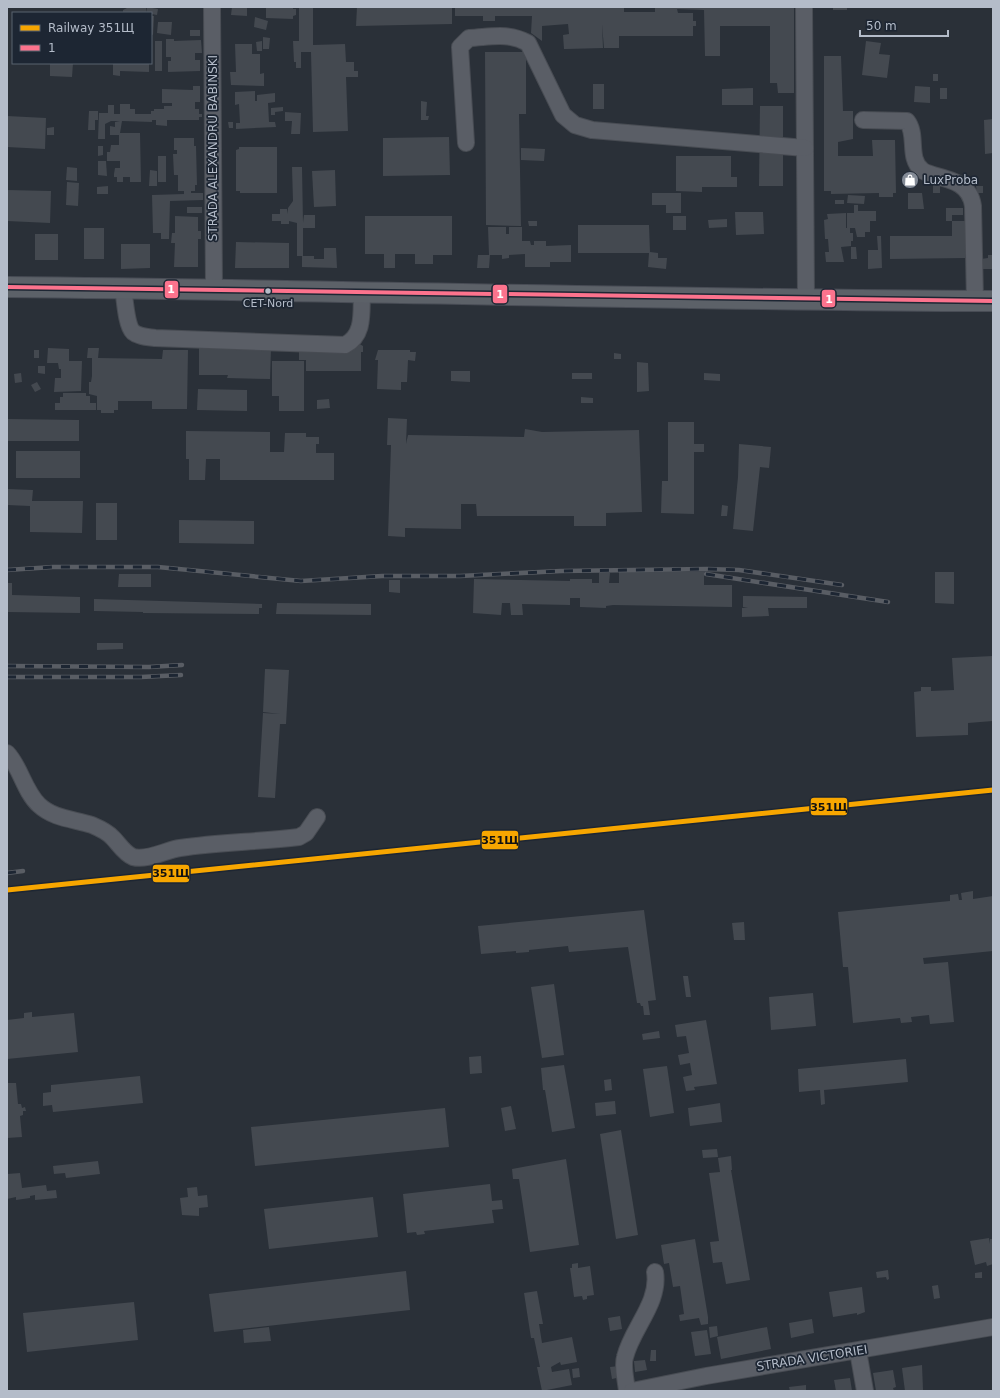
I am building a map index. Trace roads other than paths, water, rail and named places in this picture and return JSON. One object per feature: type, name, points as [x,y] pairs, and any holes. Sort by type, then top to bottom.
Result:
[{"type":"main road","points":[[7,287],[214,289],[806,300],[984,301]]},
{"type":"street","name":"STRADA ALEXANDRU BABINSKI","points":[[212,7],[214,289]]},
{"type":"street","points":[[804,7],[806,300]]},
{"type":"street","points":[[466,143],[460,47],[469,38],[508,36],[517,37],[528,43],[563,115],[575,125],[592,130],[805,148]]},
{"type":"street","points":[[863,120],[907,121],[912,127],[914,159],[918,167],[923,172],[954,180],[968,191],[972,198],[984,301]]},
{"type":"street","points":[[123,288],[129,326],[139,336],[155,338],[345,345],[352,341],[359,331],[362,292]]},
{"type":"street","points":[[7,754],[24,785],[38,804],[46,811],[57,816],[92,825],[113,837],[125,852],[140,858],[186,847],[299,837],[306,833],[317,817]]},
{"type":"street","points":[[627,1391],[624,1363],[625,1355],[637,1325],[655,1292],[657,1283],[655,1272]]},
{"type":"street","name":"STRADA VICTORIEI","points":[[641,1390],[706,1376],[993,1327]]},
{"type":"street","points":[[858,1351],[865,1391]]},
{"type":"railway","points":[[7,570],[53,567],[158,567],[301,581],[382,576],[460,576],[561,571],[707,569],[739,570],[842,585]]},
{"type":"railway","points":[[706,574],[888,602]]},
{"type":"railway","points":[[7,666],[149,667],[182,665]]},
{"type":"railway","points":[[7,677],[141,677],[181,675]]},
{"type":"railway","points":[[7,873],[23,871]]},
{"type":"rail line","name":"351Щ","points":[[7,890],[993,790]]},
{"type":"place","name":"LuxProba","points":[[910,180]]},
{"type":"place","name":"CET-Nord","points":[[268,291]]}]
